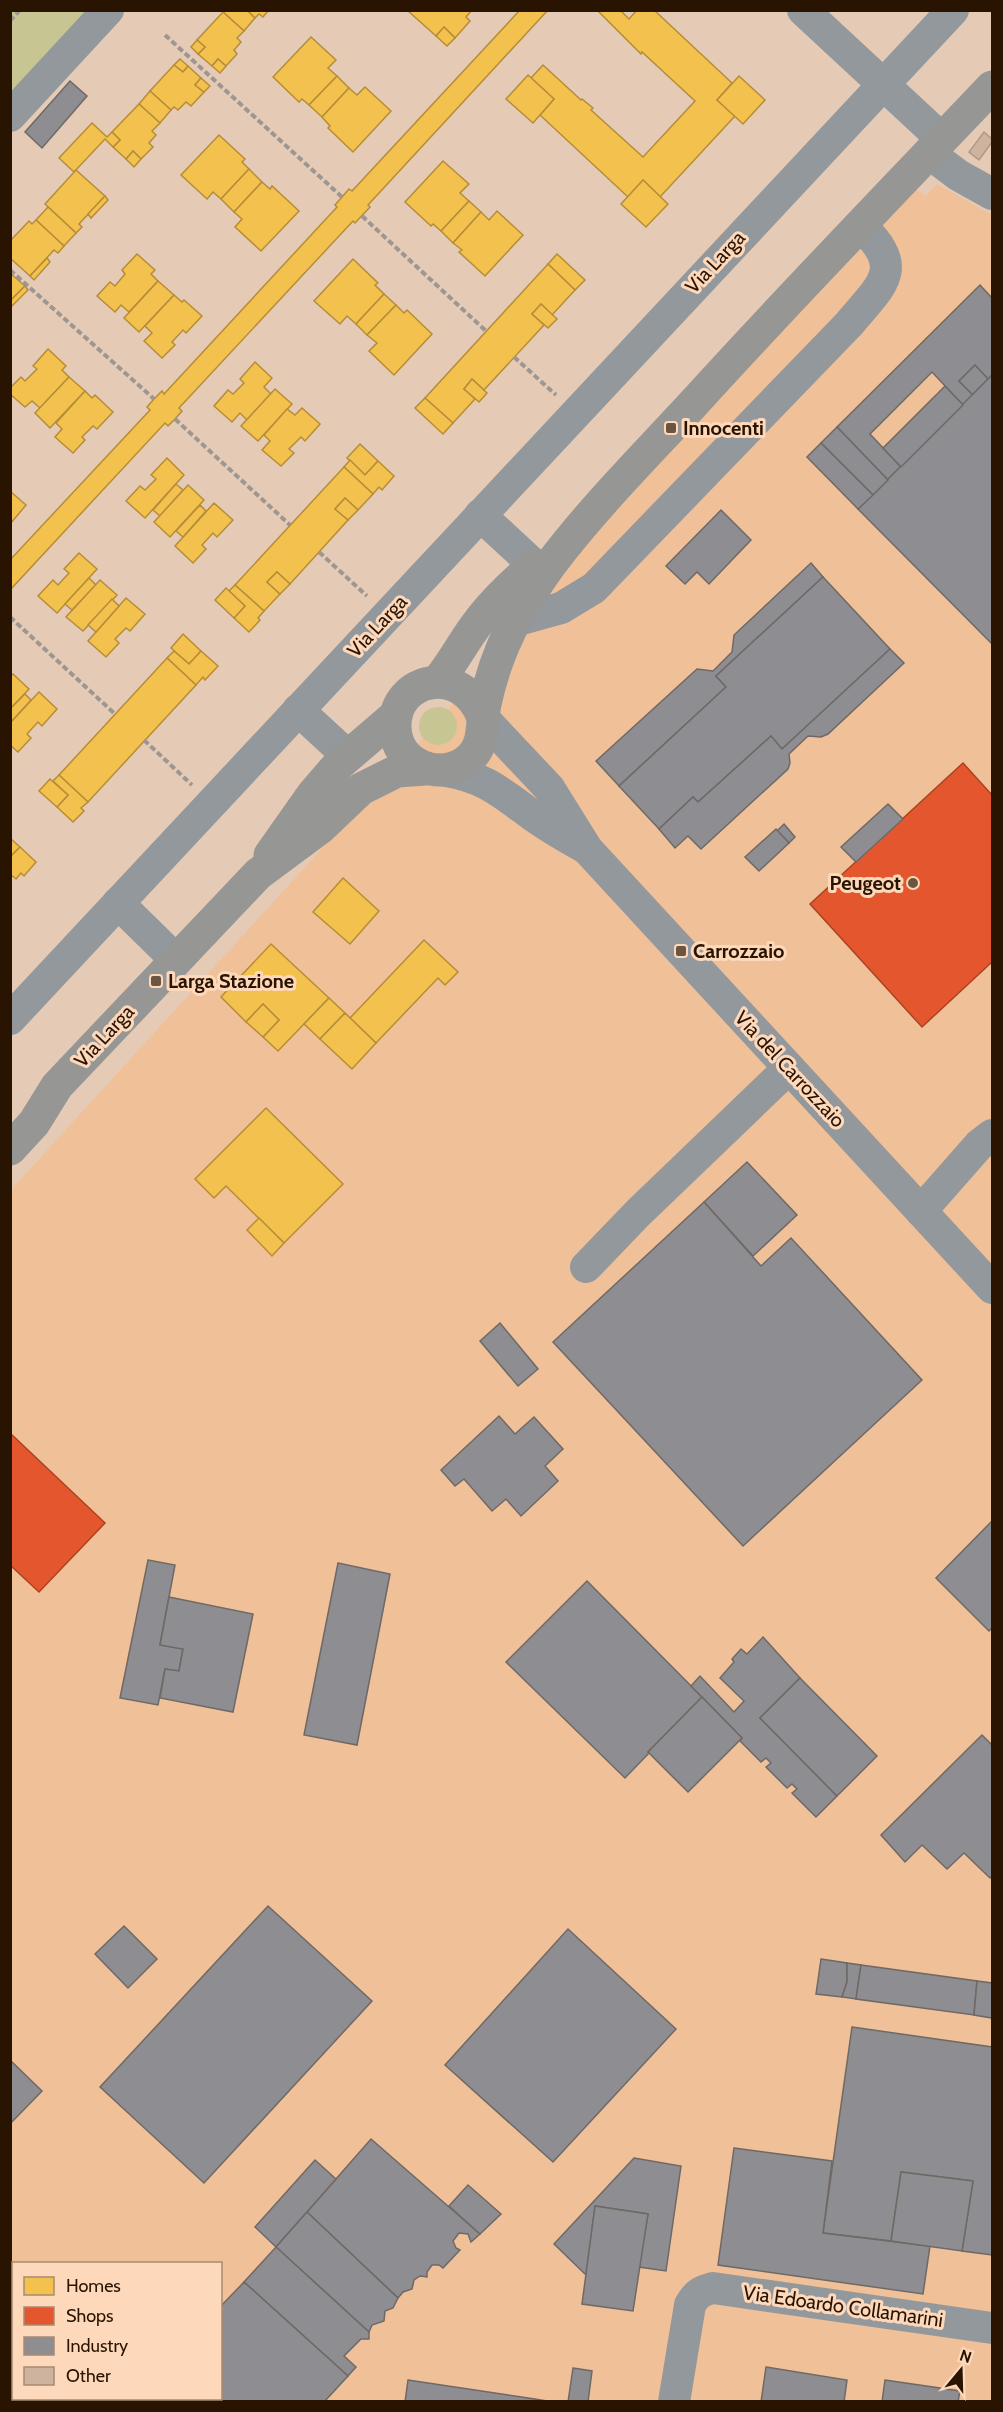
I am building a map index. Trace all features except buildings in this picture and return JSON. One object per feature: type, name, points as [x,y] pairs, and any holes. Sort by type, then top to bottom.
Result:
[{"type":"main road","name":"Via Larga","points":[[10,1149],[34,1123],[57,1086],[258,874],[320,828],[361,789],[397,771],[436,770],[460,766],[475,752],[484,732],[483,718],[496,663],[514,621],[526,599],[574,534],[764,326],[993,87]]},
{"type":"main road","name":"Via Larga","points":[[258,874],[298,813],[348,756],[396,715],[401,705],[416,689],[437,682],[480,620],[510,587],[574,534]]},
{"type":"main road","points":[[437,682],[449,683],[461,688],[479,706],[483,718]]},
{"type":"main road","points":[[396,715],[395,728],[401,747],[413,763],[436,770]]},
{"type":"main road","name":"Via Larga","points":[[10,1113],[57,1086]]},
{"type":"street","points":[[10,116],[108,10]]},
{"type":"street","points":[[803,10],[882,84],[958,175],[993,194]]},
{"type":"street","name":"Via Larga","points":[[10,1019],[953,10]]},
{"type":"street","points":[[514,621],[561,608],[594,588],[849,324],[878,289],[885,277],[887,264],[879,244],[860,225]]},
{"type":"street","points":[[480,515],[534,565]]},
{"type":"street","points":[[298,710],[348,756]]},
{"type":"street","name":"Via del Carrozzaio","points":[[483,718],[549,788],[587,849],[921,1211],[990,1280]]},
{"type":"street","name":"Via del Carrozzaio","points":[[436,770],[467,774],[486,782],[505,793],[558,833],[587,849]]},
{"type":"street","points":[[118,903],[176,960]]},
{"type":"street","points":[[586,1267],[638,1213],[789,1068]]},
{"type":"street","points":[[921,1211],[979,1145],[993,1135]]},
{"type":"street","name":"Via Edoardo Collamarini","points":[[674,2402],[687,2317],[694,2296],[713,2288],[993,2328]]},
{"type":"path","points":[[10,21],[20,10]]},
{"type":"path","points":[[165,34],[342,197]]},
{"type":"path","points":[[362,216],[486,331]]},
{"type":"path","points":[[10,270],[154,399]]},
{"type":"path","points":[[514,357],[557,396]]},
{"type":"path","points":[[175,419],[290,525]]},
{"type":"path","points":[[320,552],[369,597]]},
{"type":"path","points":[[10,617],[115,714]]},
{"type":"path","points":[[144,740],[193,786]]},
{"type":"shaded area","points":[[11,11],[90,11],[11,97]]},
{"type":"shaded area","points":[[891,173],[926,196],[937,184],[992,215],[992,2401],[11,2401],[10,1191],[440,719]]},
{"type":"shaded area","points":[[438,707],[451,713],[457,726],[451,739],[438,745],[425,739],[419,726],[425,713]]},
{"type":"place","name":"Innocenti","points":[[671,428]]},
{"type":"place","name":"Peugeot","points":[[913,883]]},
{"type":"place","name":"Carrozzaio","points":[[681,951]]},
{"type":"place","name":"Larga Stazione","points":[[156,981]]}]
